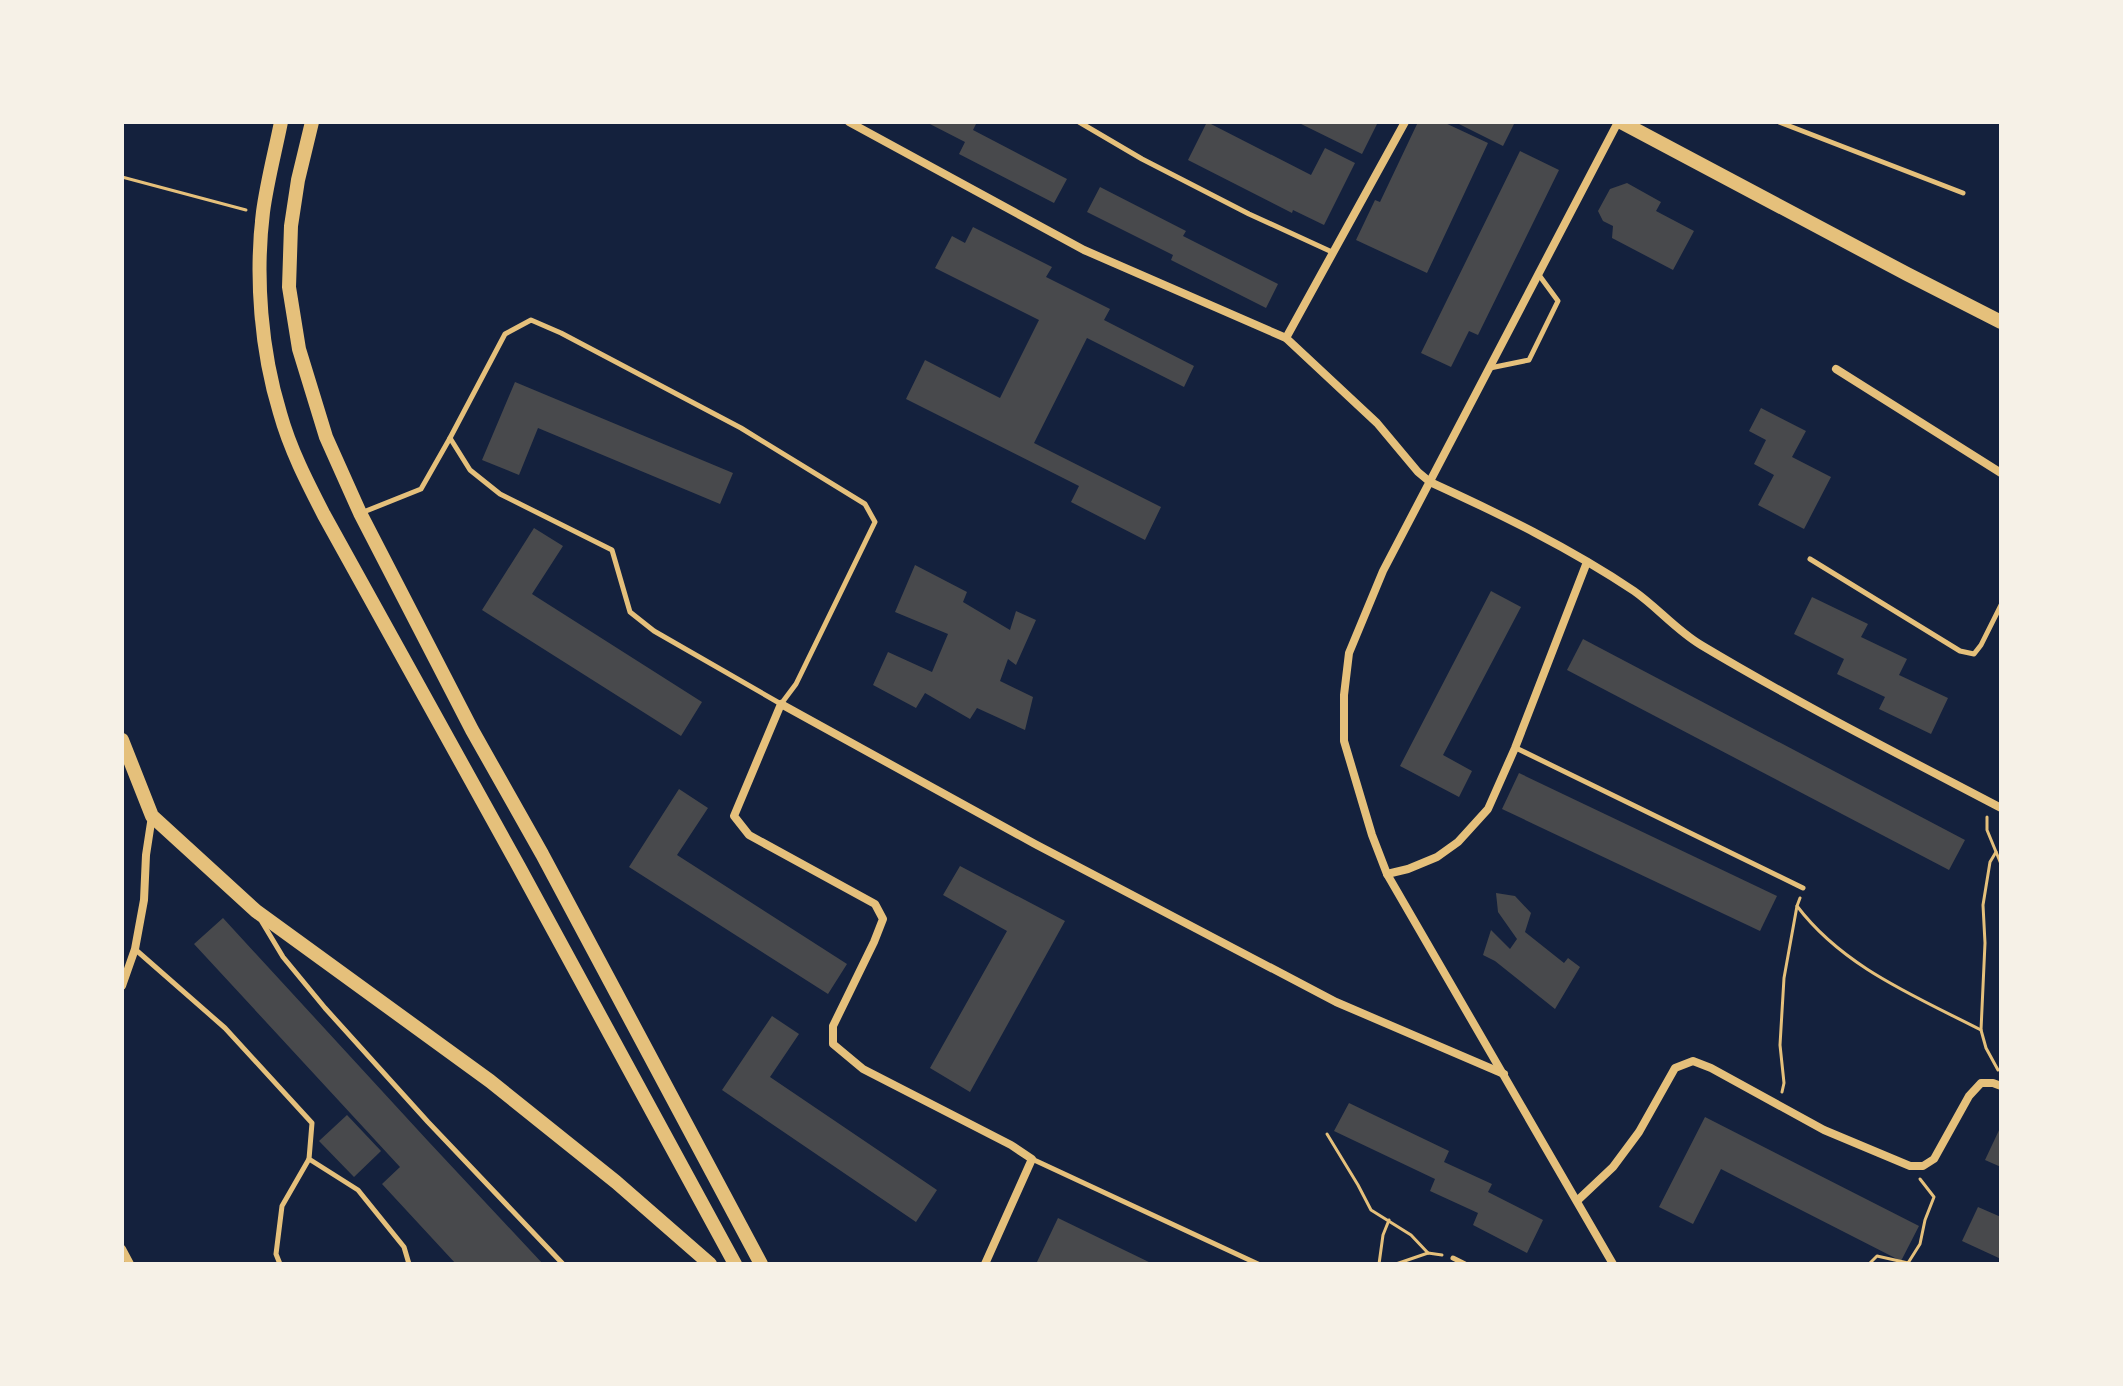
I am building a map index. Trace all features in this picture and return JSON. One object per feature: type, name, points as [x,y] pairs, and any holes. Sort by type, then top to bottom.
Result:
[{"type":"street","points":[[281,122],[263,214],[260,245],[262,316],[267,360],[280,413],[298,463],[735,1264]]},
{"type":"street","points":[[312,122],[291,226],[289,287],[299,349],[326,437],[360,513],[472,730],[761,1264]]},
{"type":"street","points":[[849,122],[1084,250],[1286,338],[1377,423],[1430,482],[1513,521],[1587,562],[1636,593],[1697,642],[2001,808]]},
{"type":"street","points":[[1613,1264],[1387,874],[1344,741],[1344,695],[1349,653],[1383,571],[1620,122],[2001,322]]},
{"type":"street","points":[[1286,338],[1400,124]]},
{"type":"street","points":[[1836,369],[2001,473]]},
{"type":"street","points":[[1387,874],[1437,857],[1458,842],[1488,809],[1587,562]]},
{"type":"street","points":[[985,1264],[1032,1159],[1011,1145],[863,1069],[833,1044],[833,1026],[883,919],[875,904],[749,835],[734,816],[781,704],[1035,844],[1336,1002],[1504,1074]]},
{"type":"street","points":[[122,740],[152,816],[256,911],[490,1081],[616,1182],[710,1264]]},
{"type":"street","points":[[122,986],[135,949],[144,900],[152,816]]},
{"type":"street","points":[[1578,1200],[1613,1167],[1639,1132],[1675,1068],[1693,1061],[1824,1130],[1910,1166],[1923,1166],[1934,1159],[1969,1096],[1981,1083],[2001,1086]]},
{"type":"street","points":[[122,1249],[130,1264]]},
{"type":"lane","points":[[1079,122],[1155,166],[1332,252]]},
{"type":"lane","points":[[1779,122],[1963,193]]},
{"type":"lane","points":[[1489,368],[1529,360],[1558,301],[1538,275]]},
{"type":"lane","points":[[360,513],[421,489],[505,334],[531,320],[741,428],[865,504],[875,522],[796,684],[781,704],[654,631],[630,612],[612,550],[500,494],[470,470],[450,438]]},
{"type":"lane","points":[[1810,559],[1960,651],[1974,654],[2001,605]]},
{"type":"lane","points":[[1515,748],[1803,888]]},
{"type":"lane","points":[[256,911],[283,957],[325,1008],[563,1264]]},
{"type":"lane","points":[[135,949],[225,1028],[312,1123],[309,1159],[282,1206],[276,1254],[280,1264]]},
{"type":"lane","points":[[309,1159],[358,1190],[404,1247],[409,1264]]},
{"type":"lane","points":[[1032,1159],[1258,1264]]},
{"type":"lane","points":[[1453,1258],[1465,1264]]},
{"type":"path","points":[[122,177],[263,214]]},
{"type":"path","points":[[1987,801],[1987,830],[2001,864]]},
{"type":"path","points":[[1996,852],[1990,862],[1983,905],[1985,943],[1981,1030],[2000,1076]]},
{"type":"path","points":[[1779,1105],[1784,1083],[1780,1045],[1784,978],[1803,888]]},
{"type":"path","points":[[1797,906],[1811,925],[1874,975],[1981,1030]]},
{"type":"path","points":[[1327,1134],[1371,1210],[1411,1235],[1428,1253]]},
{"type":"path","points":[[1869,1264],[1877,1256],[1909,1264],[1920,1244],[1934,1197],[1910,1166]]},
{"type":"path","points":[[1379,1264],[1383,1235],[1389,1220]]},
{"type":"path","points":[[1396,1264],[1428,1253],[1453,1258]]},
{"type":"building","points":[[926,122],[977,122],[973,130],[1067,179],[1054,203],[959,154],[965,142]]},
{"type":"building","points":[[1207,122],[1311,175],[1325,148],[1355,163],[1324,225],[1293,210],[1292,213],[1188,160]]},
{"type":"building","points":[[1297,122],[1378,122],[1362,154]]},
{"type":"building","points":[[1418,122],[1443,122],[1488,143],[1427,273],[1356,240],[1375,200],[1380,202]]},
{"type":"building","points":[[1455,122],[1515,122],[1503,146]]},
{"type":"building","points":[[1520,151],[1559,170],[1478,335],[1469,331],[1451,367],[1421,353]]},
{"type":"building","points":[[1627,183],[1661,202],[1656,211],[1694,231],[1673,270],[1612,238],[1613,226],[1603,221],[1598,211],[1610,189]]},
{"type":"building","points":[[1100,187],[1186,231],[1183,236],[1278,284],[1266,308],[1171,260],[1173,255],[1087,212]]},
{"type":"building","points":[[973,227],[1052,267],[1046,277],[1110,309],[1104,320],[1194,366],[1184,387],[1087,338],[1034,443],[1161,507],[1145,540],[1071,502],[1079,486],[906,399],[925,360],[1000,398],[1039,320],[935,268],[952,236],[965,243]]},
{"type":"building","points":[[515,382],[733,473],[720,504],[538,428],[519,475],[482,460]]},
{"type":"building","points":[[1761,408],[1806,431],[1792,457],[1831,477],[1804,529],[1758,505],[1774,475],[1754,464],[1766,440],[1749,431]]},
{"type":"building","points":[[534,528],[563,546],[532,594],[702,702],[681,736],[482,610]]},
{"type":"building","points":[[915,565],[967,592],[963,602],[1010,630],[1016,611],[1036,620],[1016,665],[1008,659],[1000,681],[1033,697],[1025,730],[977,708],[970,719],[925,693],[916,708],[873,685],[888,652],[932,672],[948,634],[895,612]]},
{"type":"building","points":[[1491,591],[1521,607],[1443,755],[1472,771],[1459,797],[1400,766]]},
{"type":"building","points":[[1812,597],[1868,624],[1861,637],[1907,659],[1899,675],[1948,698],[1931,734],[1879,709],[1885,697],[1837,674],[1844,659],[1794,634]]},
{"type":"building","points":[[1583,639],[1965,840],[1949,870],[1567,670]]},
{"type":"building","points":[[1519,773],[1777,896],[1760,931],[1502,809]]},
{"type":"building","points":[[679,789],[708,808],[677,855],[847,964],[828,994],[629,867]]},
{"type":"building","points":[[960,866],[1065,921],[970,1092],[930,1068],[1007,931],[943,895]]},
{"type":"building","points":[[1496,893],[1515,896],[1531,913],[1525,932],[1564,963],[1568,958],[1580,967],[1555,1009],[1495,961],[1483,955],[1491,930],[1510,949],[1517,939],[1498,912]]},
{"type":"building","points":[[223,918],[543,1264],[456,1264],[382,1184],[400,1167],[194,944]]},
{"type":"building","points":[[772,1016],[799,1034],[770,1077],[937,1190],[916,1222],[722,1090]]},
{"type":"building","points":[[1349,1103],[1449,1151],[1444,1162],[1492,1184],[1488,1192],[1543,1220],[1527,1253],[1473,1225],[1478,1213],[1430,1191],[1435,1179],[1334,1131]]},
{"type":"building","points":[[347,1115],[381,1151],[354,1177],[319,1141]]},
{"type":"building","points":[[1705,1117],[1919,1226],[1901,1261],[1721,1169],[1693,1224],[1659,1207]]},
{"type":"building","points":[[2001,1126],[2001,1167],[1985,1160]]},
{"type":"building","points":[[1978,1207],[2001,1217],[2001,1259],[1962,1241]]},
{"type":"building","points":[[1058,1218],[1153,1264],[1036,1264]]}]
